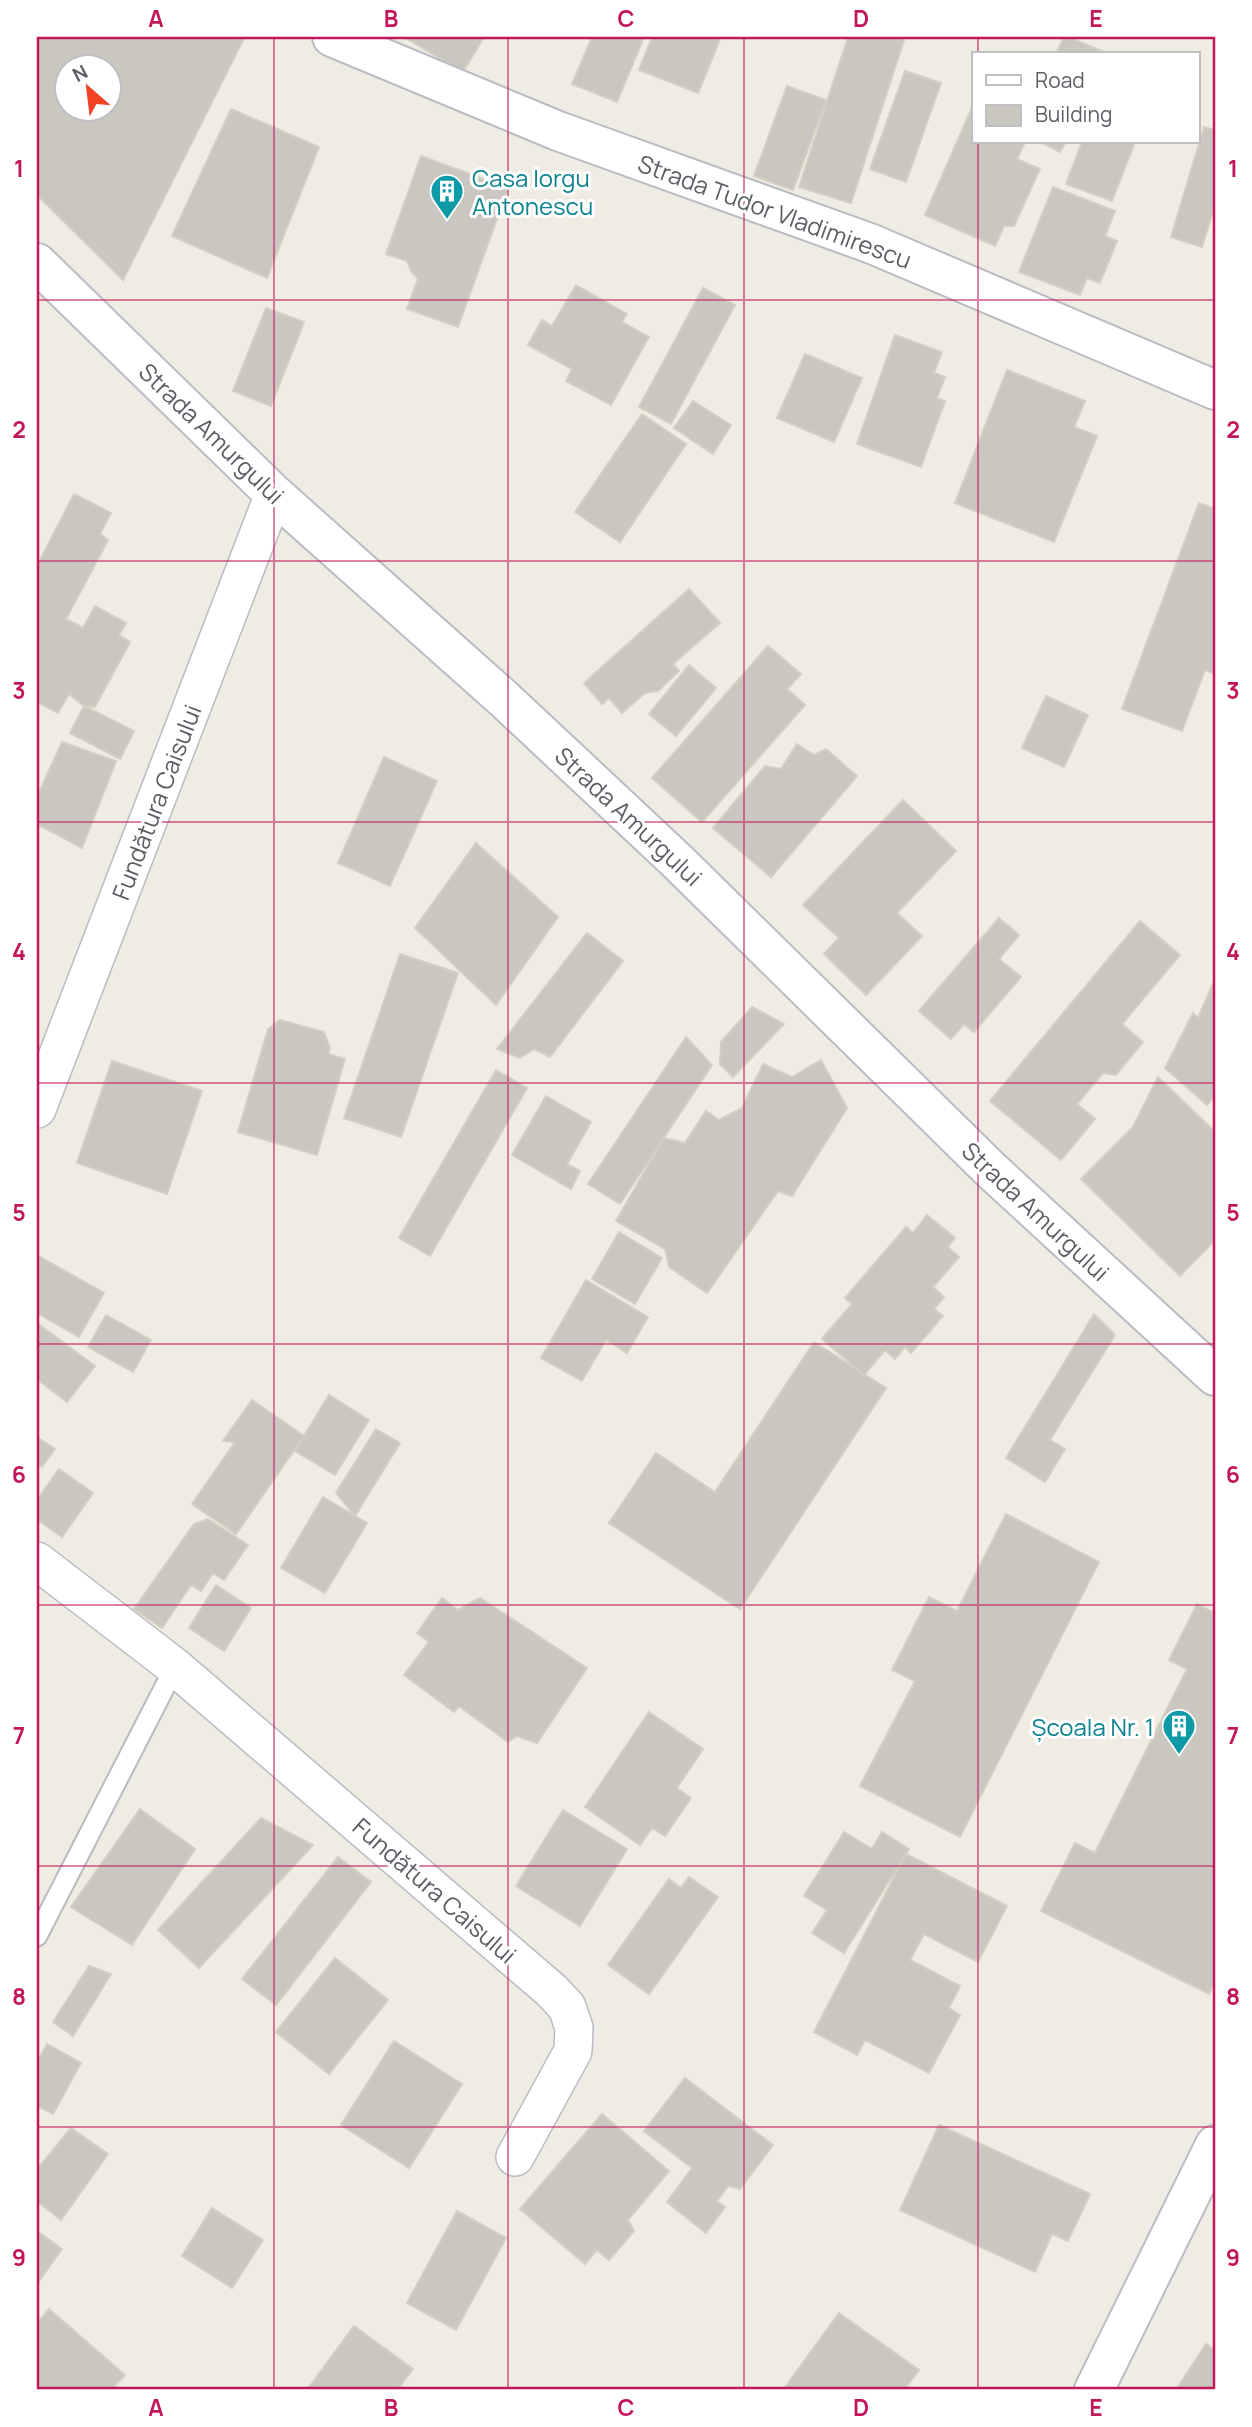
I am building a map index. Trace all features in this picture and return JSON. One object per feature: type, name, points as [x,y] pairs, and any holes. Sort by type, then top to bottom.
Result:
[{"type":"street","name":"Strada Tudor Vladimirescu","points":[[332,37],[558,131],[872,244],[1215,390]]},
{"type":"street","name":"Strada Amurgului","points":[[37,263],[274,494],[504,699],[637,823],[991,1170],[1215,1376]]},
{"type":"street","name":"Fundătura Caisului","points":[[37,1110],[274,494]]},
{"type":"street","name":"Fundătura Caisului","points":[[37,1561],[175,1667],[551,1990],[566,2007],[574,2028],[573,2051],[515,2157]]},
{"type":"street","points":[[1094,2390],[1215,2145]]},
{"type":"lane","points":[[37,1936],[175,1667]]},
{"type":"building","points":[[37,37],[234,37],[243,40],[123,280],[37,195]]},
{"type":"building","points":[[404,37],[484,37],[463,72]]},
{"type":"building","points":[[592,37],[644,37],[617,102],[572,84]]},
{"type":"building","points":[[652,37],[721,37],[698,93],[639,70]]},
{"type":"building","points":[[848,37],[905,37],[851,203],[799,187]]},
{"type":"building","points":[[1064,37],[1068,37],[1104,52],[1057,52]]},
{"type":"building","points":[[905,71],[941,83],[906,182],[870,169]]},
{"type":"building","points":[[787,86],[826,100],[793,190],[754,176]]},
{"type":"building","points":[[972,108],[972,144],[1024,144],[1017,159],[1040,169],[1014,226],[1004,226],[995,246],[925,215]]},
{"type":"building","points":[[231,109],[319,147],[267,278],[172,236]]},
{"type":"building","points":[[1204,127],[1215,130],[1215,205],[1202,247],[1171,237]]},
{"type":"building","points":[[1045,144],[1065,144],[1060,152]]},
{"type":"building","points":[[1081,144],[1134,144],[1112,201],[1066,184]]},
{"type":"building","name":"Casa Iorgu Antonescu","points":[[421,156],[508,188],[458,327],[407,309],[418,279],[407,261],[386,254]]},
{"type":"building","points":[[1053,187],[1115,211],[1105,236],[1117,241],[1100,283],[1087,278],[1080,295],[1019,272]]},
{"type":"building","points":[[576,285],[627,314],[622,322],[649,337],[611,405],[566,381],[572,369],[528,345],[542,320],[552,326]]},
{"type":"building","points":[[703,288],[735,305],[671,424],[639,407]]},
{"type":"building","points":[[266,308],[304,322],[271,406],[233,391]]},
{"type":"building","points":[[895,335],[942,352],[934,373],[945,377],[937,398],[945,401],[921,467],[857,444]]},
{"type":"building","points":[[805,354],[862,378],[834,442],[777,418]]},
{"type":"building","points":[[1007,370],[1085,401],[1074,427],[1097,436],[1054,542],[955,503]]},
{"type":"building","points":[[693,401],[731,425],[713,454],[674,428]]},
{"type":"building","points":[[642,414],[686,444],[620,542],[575,512]]},
{"type":"building","points":[[74,494],[111,513],[100,534],[108,540],[66,619],[83,628],[95,606],[126,623],[119,635],[130,642],[95,707],[84,706],[69,694],[58,713],[37,702],[37,566]]},
{"type":"building","points":[[1199,503],[1215,509],[1215,674],[1205,670],[1182,731],[1122,709]]},
{"type":"building","points":[[689,589],[720,623],[673,664],[679,671],[658,691],[645,693],[622,713],[609,698],[602,704],[584,683]]},
{"type":"building","points":[[768,646],[801,674],[787,689],[805,705],[702,822],[652,778]]},
{"type":"building","points":[[689,665],[716,688],[676,736],[649,714]]},
{"type":"building","points":[[1046,696],[1088,715],[1064,767],[1022,748]]},
{"type":"building","points":[[84,706],[134,731],[120,759],[70,733]]},
{"type":"building","points":[[62,742],[116,761],[82,848],[37,824],[37,797]]},
{"type":"building","points":[[797,744],[814,755],[826,749],[857,776],[771,877],[713,828],[765,766],[781,769]]},
{"type":"building","points":[[384,757],[437,781],[390,886],[338,863]]},
{"type":"building","points":[[903,800],[956,851],[897,913],[922,936],[866,995],[824,954],[839,938],[803,905]]},
{"type":"building","points":[[476,843],[558,917],[496,1005],[415,928]]},
{"type":"building","points":[[999,918],[1019,935],[999,959],[1021,977],[974,1032],[964,1024],[951,1039],[919,1011]]},
{"type":"building","points":[[1140,921],[1180,955],[1122,1024],[1143,1042],[1116,1075],[1103,1073],[1077,1104],[1095,1119],[1061,1160],[990,1101]]},
{"type":"building","points":[[587,933],[623,961],[550,1057],[534,1049],[520,1058],[497,1049]]},
{"type":"building","points":[[400,954],[458,973],[401,1137],[344,1118]]},
{"type":"building","points":[[1215,979],[1215,1096],[1207,1105],[1165,1068],[1193,1013],[1198,1018]]},
{"type":"building","points":[[752,1007],[784,1024],[733,1077],[720,1064],[721,1042]]},
{"type":"building","points":[[280,1020],[324,1032],[330,1048],[328,1054],[345,1059],[317,1155],[238,1132],[268,1029]]},
{"type":"building","points":[[686,1037],[712,1065],[620,1204],[588,1184]]},
{"type":"building","points":[[821,1060],[847,1108],[792,1196],[778,1191],[707,1293],[669,1267],[665,1249],[616,1221],[664,1138],[685,1143],[706,1111],[719,1120],[742,1108],[763,1064],[792,1077]]},
{"type":"building","points":[[112,1061],[202,1091],[167,1194],[77,1163]]},
{"type":"building","points":[[496,1070],[527,1088],[430,1256],[399,1238]]},
{"type":"building","points":[[1158,1077],[1215,1132],[1215,1240],[1180,1276],[1081,1179],[1133,1127]]},
{"type":"building","points":[[546,1096],[591,1122],[567,1164],[580,1171],[571,1189],[512,1155]]},
{"type":"building","points":[[927,1215],[955,1238],[948,1247],[959,1257],[933,1287],[944,1297],[934,1309],[943,1316],[911,1353],[905,1347],[895,1359],[885,1350],[864,1375],[822,1339],[852,1304],[845,1298],[906,1227],[913,1233]]},
{"type":"building","points":[[619,1232],[662,1258],[635,1304],[592,1279]]},
{"type":"building","points":[[37,1255],[104,1293],[79,1337],[37,1313]]},
{"type":"building","points":[[586,1280],[648,1317],[627,1353],[606,1340],[582,1381],[541,1358]]},
{"type":"building","points":[[1094,1314],[1115,1335],[1050,1440],[1065,1449],[1045,1482],[1006,1458]]},
{"type":"building","points":[[106,1315],[151,1340],[133,1372],[88,1347]]},
{"type":"building","points":[[37,1323],[95,1366],[67,1402],[37,1379]]},
{"type":"building","points":[[814,1342],[886,1388],[740,1609],[609,1523],[656,1453],[715,1492]]},
{"type":"building","points":[[329,1395],[369,1420],[335,1475],[295,1451]]},
{"type":"building","points":[[252,1400],[304,1436],[236,1534],[192,1504],[235,1442],[223,1441]]},
{"type":"building","points":[[376,1429],[400,1443],[355,1516],[336,1493]]},
{"type":"building","points":[[37,1437],[55,1449],[42,1467],[37,1464]]},
{"type":"building","points":[[59,1469],[93,1493],[62,1537],[37,1519],[37,1500]]},
{"type":"building","points":[[323,1497],[367,1523],[325,1593],[281,1568]]},
{"type":"building","points":[[1006,1514],[1099,1562],[960,1837],[860,1786],[915,1681],[892,1670],[929,1597],[957,1611]]},
{"type":"building","points":[[208,1519],[248,1545],[224,1580],[213,1573],[201,1591],[191,1585],[162,1628],[134,1609],[194,1524]]},
{"type":"building","points":[[216,1585],[251,1608],[224,1651],[189,1628]]},
{"type":"building","points":[[442,1598],[458,1610],[480,1598],[587,1668],[537,1743],[517,1736],[508,1742],[459,1706],[454,1712],[404,1675],[429,1642],[417,1633]]},
{"type":"building","name":"Școala Nr. 1","points":[[1197,1604],[1215,1613],[1215,1981],[1209,1994],[1041,1911],[1075,1843],[1095,1853],[1187,1669],[1169,1660]]},
{"type":"building","points":[[649,1712],[703,1749],[677,1788],[691,1798],[665,1836],[652,1828],[640,1845],[585,1807]]},
{"type":"building","points":[[140,1809],[195,1849],[132,1945],[71,1907]]},
{"type":"building","points":[[563,1810],[627,1849],[580,1926],[516,1886]]},
{"type":"building","points":[[261,1818],[313,1845],[199,1968],[158,1930]]},
{"type":"building","points":[[844,1832],[872,1849],[882,1832],[909,1849],[844,1953],[812,1933],[827,1910],[804,1896]]},
{"type":"building","points":[[906,1854],[1007,1906],[978,1962],[924,1934],[910,1960],[960,1986],[949,2008],[960,2015],[929,2073],[865,2040],[857,2055],[814,2032]]},
{"type":"building","points":[[338,1857],[371,1882],[276,2005],[242,1979]]},
{"type":"building","points":[[689,1877],[718,1897],[649,1994],[608,1965],[669,1879],[681,1888]]},
{"type":"building","points":[[335,1958],[388,2000],[329,2074],[276,2032]]},
{"type":"building","points":[[89,1966],[111,1974],[73,2036],[53,2022]]},
{"type":"building","points":[[394,2041],[462,2084],[409,2168],[341,2125]]},
{"type":"building","points":[[47,2044],[81,2063],[53,2114],[37,2106],[37,2062]]},
{"type":"building","points":[[685,2078],[773,2145],[740,2189],[728,2186],[717,2201],[725,2207],[706,2233],[667,2202],[692,2168],[644,2131]]},
{"type":"building","points":[[602,2114],[669,2171],[628,2220],[634,2231],[609,2260],[597,2250],[585,2264],[520,2209]]},
{"type":"building","points":[[939,2125],[1090,2194],[1068,2241],[1052,2234],[1035,2272],[900,2210]]},
{"type":"building","points":[[71,2128],[108,2154],[61,2220],[37,2201],[37,2169]]},
{"type":"building","points":[[212,2208],[263,2240],[232,2288],[182,2256]]},
{"type":"building","points":[[457,2211],[506,2238],[456,2330],[407,2303]]},
{"type":"building","points":[[37,2231],[62,2249],[37,2284]]},
{"type":"building","points":[[49,2309],[125,2375],[111,2390],[37,2390],[37,2323]]},
{"type":"building","points":[[839,2313],[919,2370],[904,2390],[783,2390]]},
{"type":"building","points":[[354,2326],[413,2369],[397,2390],[307,2390]]},
{"type":"building","points":[[1206,2344],[1215,2350],[1215,2390],[1176,2390]]},
{"type":"place","name":"Casa Iorgu Antonescu","points":[[447,221]]},
{"type":"place","name":"Școala Nr. 1","points":[[1179,1756]]}]
